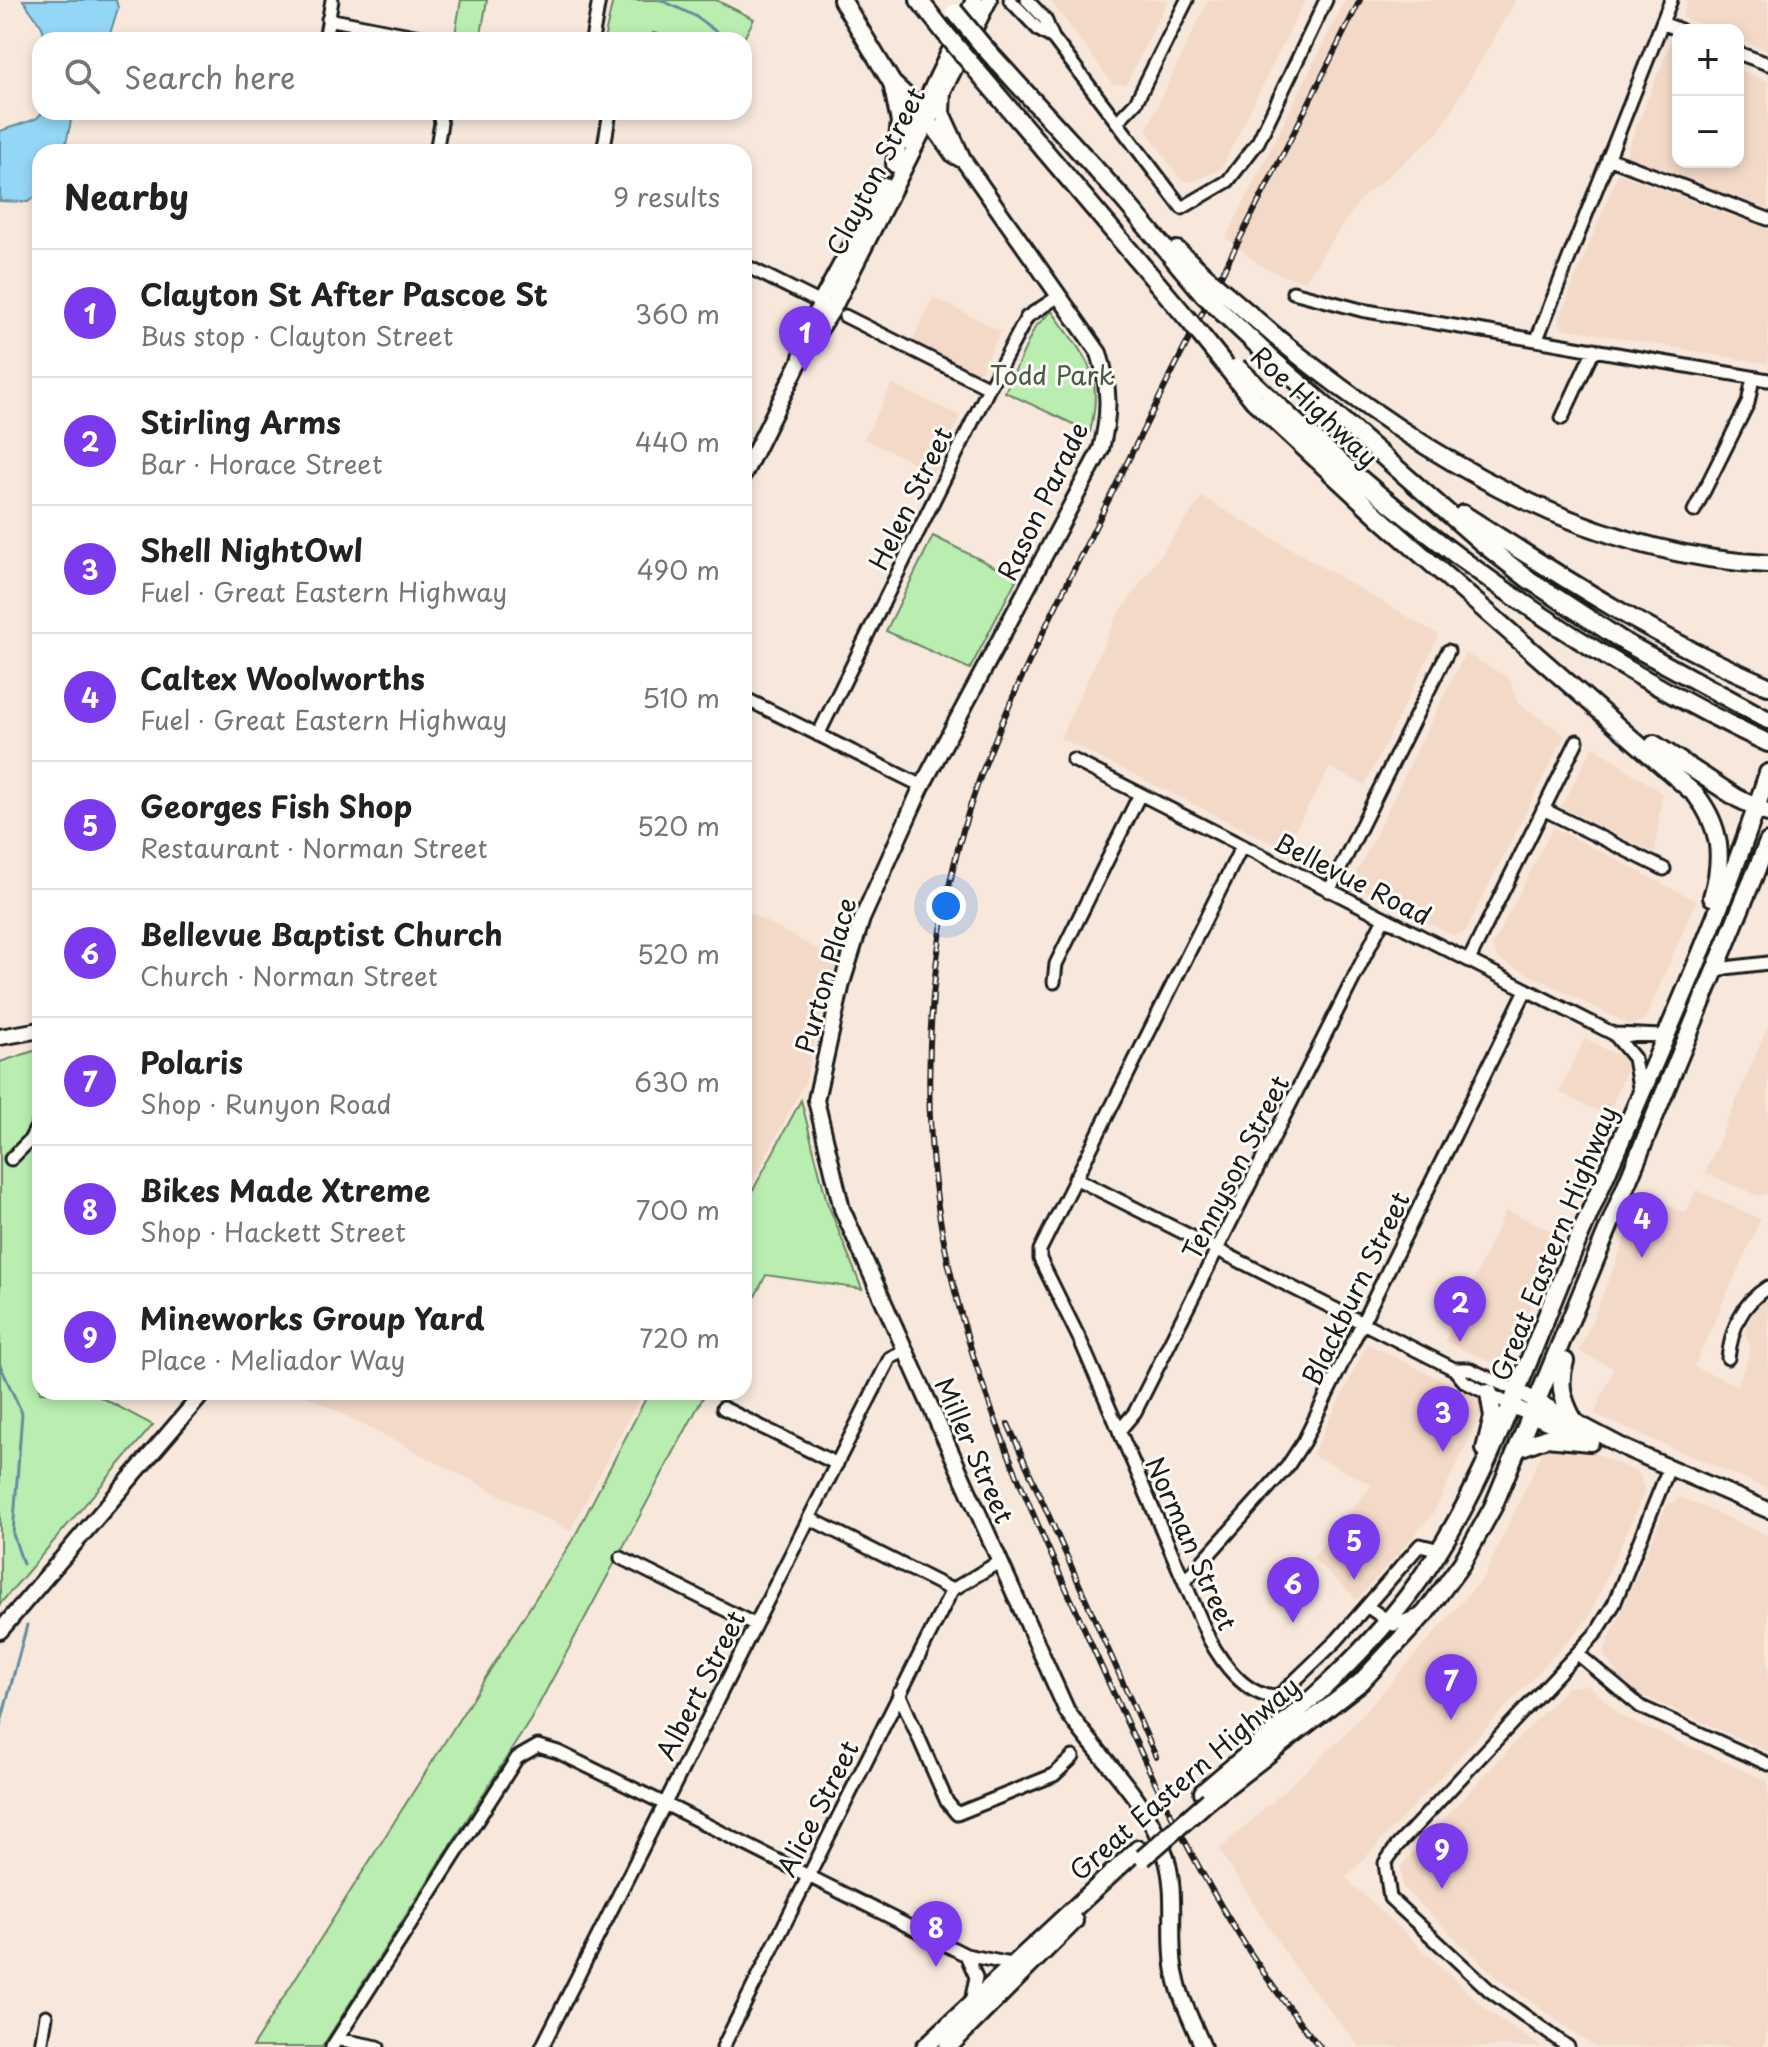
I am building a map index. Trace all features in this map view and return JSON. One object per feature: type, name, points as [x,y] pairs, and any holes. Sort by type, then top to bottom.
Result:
[{"type":"highway","points":[[842,0],[892,83],[924,114]]},
{"type":"highway","name":"Roe Highway","points":[[919,0],[1191,323],[1256,395],[1363,483],[1509,595],[1624,668],[1762,740]]},
{"type":"highway","name":"Roe Highway","points":[[950,6],[983,46],[1273,360],[1481,542],[1574,611],[1690,680],[1766,719]]},
{"type":"highway","points":[[892,83],[900,122],[895,164]]},
{"type":"highway","points":[[1207,288],[1354,399],[1422,444],[1542,507],[1640,544],[1739,563],[1768,564]]},
{"type":"highway","points":[[1256,395],[1382,520],[1681,780],[1710,812],[1720,844],[1710,902],[1711,926]]},
{"type":"highway","points":[[1425,490],[1591,597],[1723,667],[1768,686]]},
{"type":"highway","points":[[1561,678],[1677,761],[1762,811]]},
{"type":"highway","name":"Great Eastern Highway","points":[[925,2047],[1011,1964],[1141,1854],[1319,1691],[1386,1623],[1440,1550],[1487,1462],[1516,1399],[1663,1036],[1762,811],[1768,773]]},
{"type":"highway","name":"Great Eastern Highway","points":[[1206,1796],[1361,1682],[1426,1612],[1483,1527],[1536,1408],[1764,859],[1768,842]]},
{"type":"highway","points":[[1573,1419],[1566,1406],[1560,1378],[1577,1309]]},
{"type":"highway","points":[[1487,1462],[1485,1451],[1493,1417],[1489,1393]]},
{"type":"highway","points":[[1519,1448],[1546,1438],[1590,1442]]},
{"type":"highway","name":"Great Eastern Highway","points":[[948,2047],[1141,1854]]},
{"type":"main road","name":"Clayton Street","points":[[752,458],[924,114],[974,0]]},
{"type":"main road","name":"Clayton Street","points":[[831,305],[895,164],[924,114],[943,89],[989,0]]},
{"type":"main road","name":"Rason Parade","points":[[922,786],[1101,449],[1107,425],[1108,383],[1099,353],[964,161],[942,113],[943,89]]},
{"type":"main road","name":"Rason Parade","points":[[924,114],[953,155],[964,161]]},
{"type":"main road","name":"Purton Place","points":[[817,1091],[862,919],[922,786]]},
{"type":"main road","points":[[0,1037],[32,1031]]},
{"type":"main road","name":"Miller Street","points":[[817,1091],[821,1133],[842,1209],[999,1562],[1067,1711],[1090,1746],[1141,1805],[1167,1859],[1173,1888],[1174,1968],[1183,2000],[1203,2047]]},
{"type":"main road","points":[[1516,1399],[1573,1419],[1626,1449],[1768,1510]]},
{"type":"main road","points":[[0,1631],[197,1400]]},
{"type":"main road","points":[[1536,1408],[1590,1442],[1626,1449]]},
{"type":"street","points":[[326,32],[332,0]]},
{"type":"street","points":[[593,32],[599,0]]},
{"type":"street","points":[[1010,0],[1039,30],[1053,38]]},
{"type":"street","points":[[1027,0],[1045,19],[1053,38],[1182,208],[1228,181],[1258,142],[1326,0]]},
{"type":"street","points":[[1118,121],[1136,102],[1187,0]]},
{"type":"street","points":[[1537,339],[1671,0]]},
{"type":"street","points":[[328,19],[394,32]]},
{"type":"street","points":[[1662,23],[1672,27]]},
{"type":"street","points":[[1744,55],[1768,64]]},
{"type":"street","points":[[437,144],[440,120]]},
{"type":"street","points":[[604,144],[609,120]]},
{"type":"street","points":[[1608,158],[1768,219]]},
{"type":"street","points":[[752,266],[989,388]]},
{"type":"street","points":[[1293,292],[1361,310],[1768,380]]},
{"type":"street","name":"Helen Street","points":[[818,735],[1027,317],[1059,296]]},
{"type":"street","points":[[1562,418],[1594,349]]},
{"type":"street","points":[[1694,511],[1748,403],[1753,378]]},
{"type":"street","points":[[1329,891],[1448,651]]},
{"type":"street","points":[[752,702],[922,786]]},
{"type":"street","points":[[1469,960],[1577,741]]},
{"type":"street","name":"Bellevue Road","points":[[1073,760],[1614,1034],[1663,1036]]},
{"type":"street","points":[[1054,982],[1056,964],[1140,794]]},
{"type":"street","points":[[1543,809],[1664,869]]},
{"type":"street","points":[[1242,846],[1075,1178],[1454,1369],[1465,1382],[1489,1393],[1516,1399]]},
{"type":"street","name":"Tennyson Street","points":[[1119,1431],[1135,1412],[1218,1252],[1384,918]]},
{"type":"street","points":[[1715,973],[1725,968],[1765,962]]},
{"type":"street","name":"Blackburn Street","points":[[1185,1581],[1287,1467],[1304,1441],[1526,990]]},
{"type":"street","points":[[1614,1034],[1634,1058],[1640,1093]]},
{"type":"street","points":[[11,1159],[32,1136]]},
{"type":"street","name":"Norman Street","points":[[1075,1178],[1040,1250],[1042,1264],[1217,1653],[1232,1673],[1265,1696],[1275,1697],[1368,1607],[1420,1545],[1440,1550]]},
{"type":"street","points":[[1728,1358],[1738,1317],[1749,1301],[1768,1287]]},
{"type":"street","name":"Albert Street","points":[[542,2047],[890,1358],[905,1350]]},
{"type":"street","points":[[1454,1369],[1469,1369],[1516,1399]]},
{"type":"street","points":[[723,1408],[837,1464]]},
{"type":"street","points":[[1568,2047],[1489,1990],[1390,1898],[1385,1863],[1397,1846],[1579,1655],[1614,1604],[1669,1468]]},
{"type":"street","points":[[809,1518],[952,1590],[999,1562]]},
{"type":"street","points":[[621,1558],[754,1624]]},
{"type":"street","name":"Alice Street","points":[[723,2047],[952,1590]]},
{"type":"street","points":[[1368,1607],[1386,1623],[1394,1625],[1426,1612]]},
{"type":"street","points":[[1579,1655],[1641,1707],[1768,1764]]},
{"type":"street","points":[[899,1693],[951,1810],[957,1814],[1054,1775],[1073,1757]]},
{"type":"street","points":[[378,2047],[334,2043],[517,1758],[538,1746],[558,1752],[665,1804],[966,1955],[1011,1964]]},
{"type":"street","points":[[966,1955],[976,1977],[971,2002]]},
{"type":"street","points":[[41,2047],[46,2016]]},
{"type":"shaded area","points":[[1050,0],[1168,0],[1126,84],[1113,84]]},
{"type":"shaded area","points":[[1208,0],[1305,0],[1221,169],[1192,182],[1181,180],[1146,130]]},
{"type":"shaded area","points":[[1345,0],[1516,0],[1439,132],[1359,201],[1305,281],[1282,276],[1260,265],[1226,238]]},
{"type":"shaded area","points":[[1688,0],[1768,0],[1768,51],[1744,41],[1744,24],[1700,24],[1682,17]]},
{"type":"shaded area","points":[[1670,43],[1672,168],[1744,168],[1744,71],[1768,81],[1768,209],[1625,156]]},
{"type":"shaded area","points":[[1618,173],[1768,229],[1768,364],[1563,328],[1558,322]]},
{"type":"shaded area","points":[[933,297],[1001,331],[979,375],[911,343]]},
{"type":"shaded area","points":[[892,384],[960,416],[934,472],[864,439]]},
{"type":"shaded area","points":[[1202,497],[1439,635],[1365,785],[1330,768],[1284,849],[1060,738],[1117,616]]},
{"type":"shaded area","points":[[1465,653],[1510,679],[1518,703],[1565,735],[1465,932],[1454,936],[1358,887],[1355,876]]},
{"type":"shaded area","points":[[1593,746],[1662,793],[1655,854],[1561,807]]},
{"type":"shaded area","points":[[1553,827],[1696,901],[1645,1020],[1630,1025],[1497,958],[1492,946]]},
{"type":"shaded area","points":[[752,914],[838,960],[814,1040],[806,1080],[752,1183]]},
{"type":"shaded area","points":[[1768,1026],[1768,1193],[1758,1196],[1705,1173]]},
{"type":"shaded area","points":[[1585,1038],[1630,1062],[1608,1116],[1559,1092]]},
{"type":"shaded area","points":[[1696,1190],[1761,1219],[1694,1367],[1737,1385],[1751,1350],[1745,1332],[1756,1304],[1764,1299],[1768,1301],[1768,1489],[1594,1414],[1614,1368],[1579,1352],[1644,1194],[1686,1213]]},
{"type":"shaded area","points":[[1506,1210],[1562,1236],[1503,1368],[1445,1341]]},
{"type":"shaded area","points":[[1367,1344],[1482,1399],[1485,1406],[1433,1514],[1357,1600],[1312,1558],[1372,1485],[1312,1455]]},
{"type":"shaded area","points":[[315,1400],[639,1400],[570,1531]]},
{"type":"shaded area","points":[[1578,1446],[1639,1473],[1645,1491],[1588,1619],[1346,1878],[1488,2011],[1541,2047],[1360,2047],[1298,1972],[1219,1850],[1342,1738],[1484,1577],[1544,1449]]},
{"type":"shaded area","points":[[1680,1497],[1768,1535],[1768,1751],[1631,1691],[1603,1654],[1666,1507]]},
{"type":"shaded area","points":[[1589,1685],[1622,1717],[1768,1781],[1768,2022],[1764,2047],[1594,2047],[1495,1976],[1402,1887],[1401,1866],[1445,1818],[1567,1687]]},
{"type":"green space","points":[[461,0],[487,0],[481,32],[455,32]]},
{"type":"green space","points":[[613,0],[716,0],[754,19],[747,32],[606,32]]},
{"type":"green space","name":"Todd Park","points":[[1052,311],[1089,367],[1095,394],[1090,432],[1005,392],[1035,327]]},
{"type":"green space","points":[[933,536],[1017,578],[970,669],[886,631]]},
{"type":"green space","points":[[32,1052],[32,1400],[106,1400],[153,1425],[0,1604],[0,1062]]},
{"type":"green space","points":[[801,1100],[827,1202],[862,1289],[766,1275],[752,1302],[752,1192]]},
{"type":"green space","points":[[645,1400],[702,1400],[531,1719],[322,2047],[252,2047],[575,1536]]},
{"type":"water","points":[[23,0],[116,0],[118,8],[110,32],[44,32]]},
{"type":"water","points":[[33,120],[71,120],[66,144],[32,144],[32,199],[28,202],[0,201],[0,131]]},
{"type":"waterway","points":[[661,0],[695,16],[717,32]]},
{"type":"waterway","points":[[0,1365],[22,1413],[13,1534],[23,1564]]},
{"type":"waterway","points":[[0,1726],[27,1625]]},
{"type":"railway","points":[[1320,2047],[1245,1946],[1182,1836],[1101,1666],[1025,1495],[981,1380],[948,1262],[937,1202],[929,1096],[932,1006],[943,916],[964,828],[992,747],[1062,594],[1360,0]]},
{"type":"railway","points":[[1008,1424],[1156,1757]]},
{"type":"place","name":"Clayton St After Pascoe St","points":[[805,372]]},
{"type":"place","name":"Caltex Woolworths","points":[[1642,1258]]},
{"type":"place","name":"Stirling Arms","points":[[1460,1342]]},
{"type":"place","name":"Shell NightOwl","points":[[1443,1452]]},
{"type":"place","name":"Georges Fish Shop","points":[[1354,1580]]},
{"type":"place","name":"Bellevue Baptist Church","points":[[1293,1623]]},
{"type":"place","name":"Polaris","points":[[1451,1720]]},
{"type":"place","name":"Mineworks Group Yard","points":[[1442,1889]]},
{"type":"place","name":"Bikes Made Xtreme","points":[[936,1967]]}]
